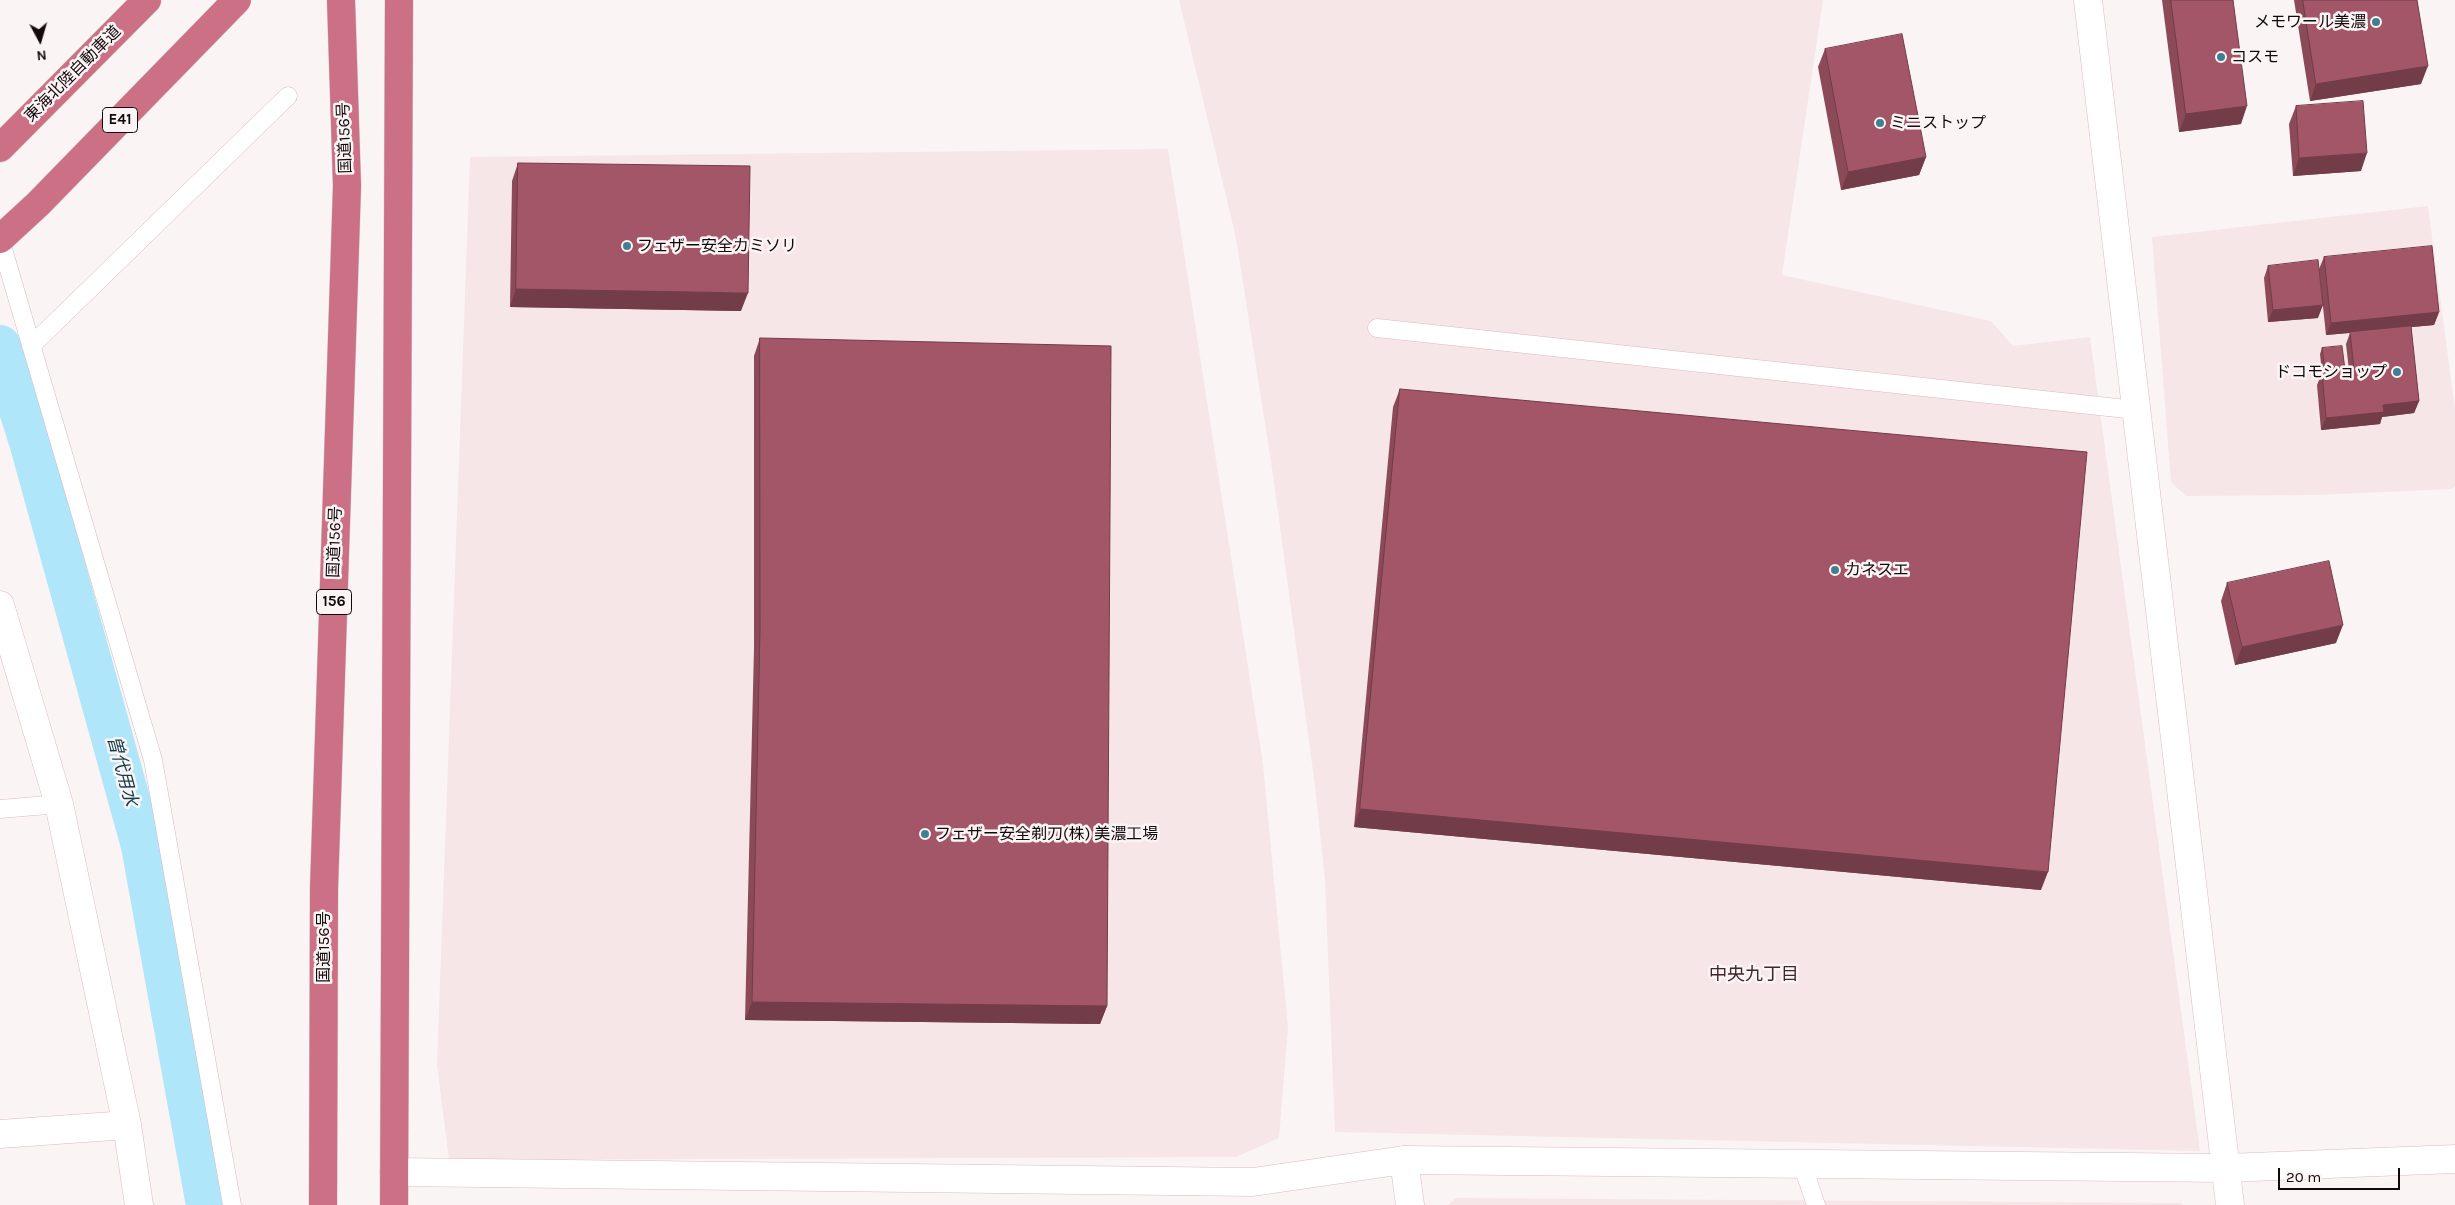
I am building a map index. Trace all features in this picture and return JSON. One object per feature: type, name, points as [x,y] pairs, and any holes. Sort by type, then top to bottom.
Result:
[{"type":"highway","name":"東海北陸自動車道","points":[[0,148],[146,0]]},
{"type":"highway","name":"E41","points":[[0,239],[38,204],[237,0]]},
{"type":"highway","points":[[38,204],[253,0]]},
{"type":"highway","name":"国道156号","points":[[323,1205],[324,889],[347,186],[341,0]]},
{"type":"highway","points":[[394,1205],[399,0]]},
{"type":"street","points":[[2088,0],[2230,1205]]},
{"type":"street","points":[[0,605],[59,804],[127,1125],[139,1205]]},
{"type":"street","points":[[0,1134],[127,1125]]},
{"type":"street","points":[[394,1172],[1253,1182],[1404,1160],[2226,1168],[2455,1159]]},
{"type":"street","points":[[1404,1160],[1410,1205]]},
{"type":"lane","points":[[31,346],[288,96]]},
{"type":"lane","points":[[0,239],[153,760],[232,1205]]},
{"type":"lane","points":[[1377,328],[2136,410]]},
{"type":"lane","points":[[0,809],[59,804]]},
{"type":"lane","points":[[1802,1164],[1816,1205]]},
{"type":"shaded area","points":[[1179,0],[1823,0],[1782,275],[1991,321],[2013,346],[2090,337],[2200,1151],[1335,1132],[1325,880],[1315,786],[1273,475],[1236,238]]},
{"type":"shaded area","points":[[1168,149],[1263,764],[1288,1028],[1279,1138],[1236,1157],[449,1160],[437,1065],[470,157]]},
{"type":"shaded area","points":[[2428,206],[2455,409],[2455,486],[2452,489],[2317,495],[2186,496],[2171,482],[2152,237]]},
{"type":"shaded area","points":[[1456,1198],[2181,1203],[2183,1205],[1448,1205]]},
{"type":"building","points":[[2171,0],[2233,0],[2247,106],[2186,114]]},
{"type":"building","points":[[2303,0],[2417,0],[2428,66],[2316,84]]},
{"type":"building","points":[[1902,34],[1926,157],[1848,172],[1825,49]]},
{"type":"building","points":[[2363,101],[2367,153],[2299,158],[2296,106]]},
{"type":"building","name":"フェザー安全カミソリ","points":[[518,163],[750,166],[748,293],[516,289]]},
{"type":"building","points":[[2432,246],[2439,312],[2331,323],[2324,257]]},
{"type":"building","points":[[2318,260],[2323,305],[2273,310],[2268,266]]},
{"type":"building","points":[[2411,326],[2419,401],[2383,405],[2384,412],[2326,418],[2322,373],[2354,369],[2350,332]]},
{"type":"building","name":"フェザー安全剃刀(株) 美濃工場","points":[[760,338],[1111,346],[1107,1006],[752,1002],[760,630]]},
{"type":"building","points":[[2342,346],[2345,370],[2325,372],[2322,348]]},
{"type":"building","points":[[1400,389],[2087,452],[2048,872],[1360,809]]},
{"type":"building","points":[[2329,561],[2343,625],[2242,647],[2227,583]]},
{"type":"waterway","name":"曽代用水","points":[[0,346],[30,442],[142,846],[207,1205]]},
{"type":"place","name":"メモワール美濃","points":[[2376,22]]},
{"type":"place","name":"コスモ","points":[[2221,57]]},
{"type":"place","name":"ミニストップ","points":[[1880,123]]},
{"type":"place","name":"フェザー安全カミソリ","points":[[627,246]]},
{"type":"place","name":"ドコモショップ","points":[[2397,372]]},
{"type":"place","name":"カネスエ","points":[[1835,570]]},
{"type":"place","name":"フェザー安全剃刀(株) 美濃工場","points":[[925,834]]},
{"type":"district","name":"中央九丁目","points":[[1754,975]]}]
